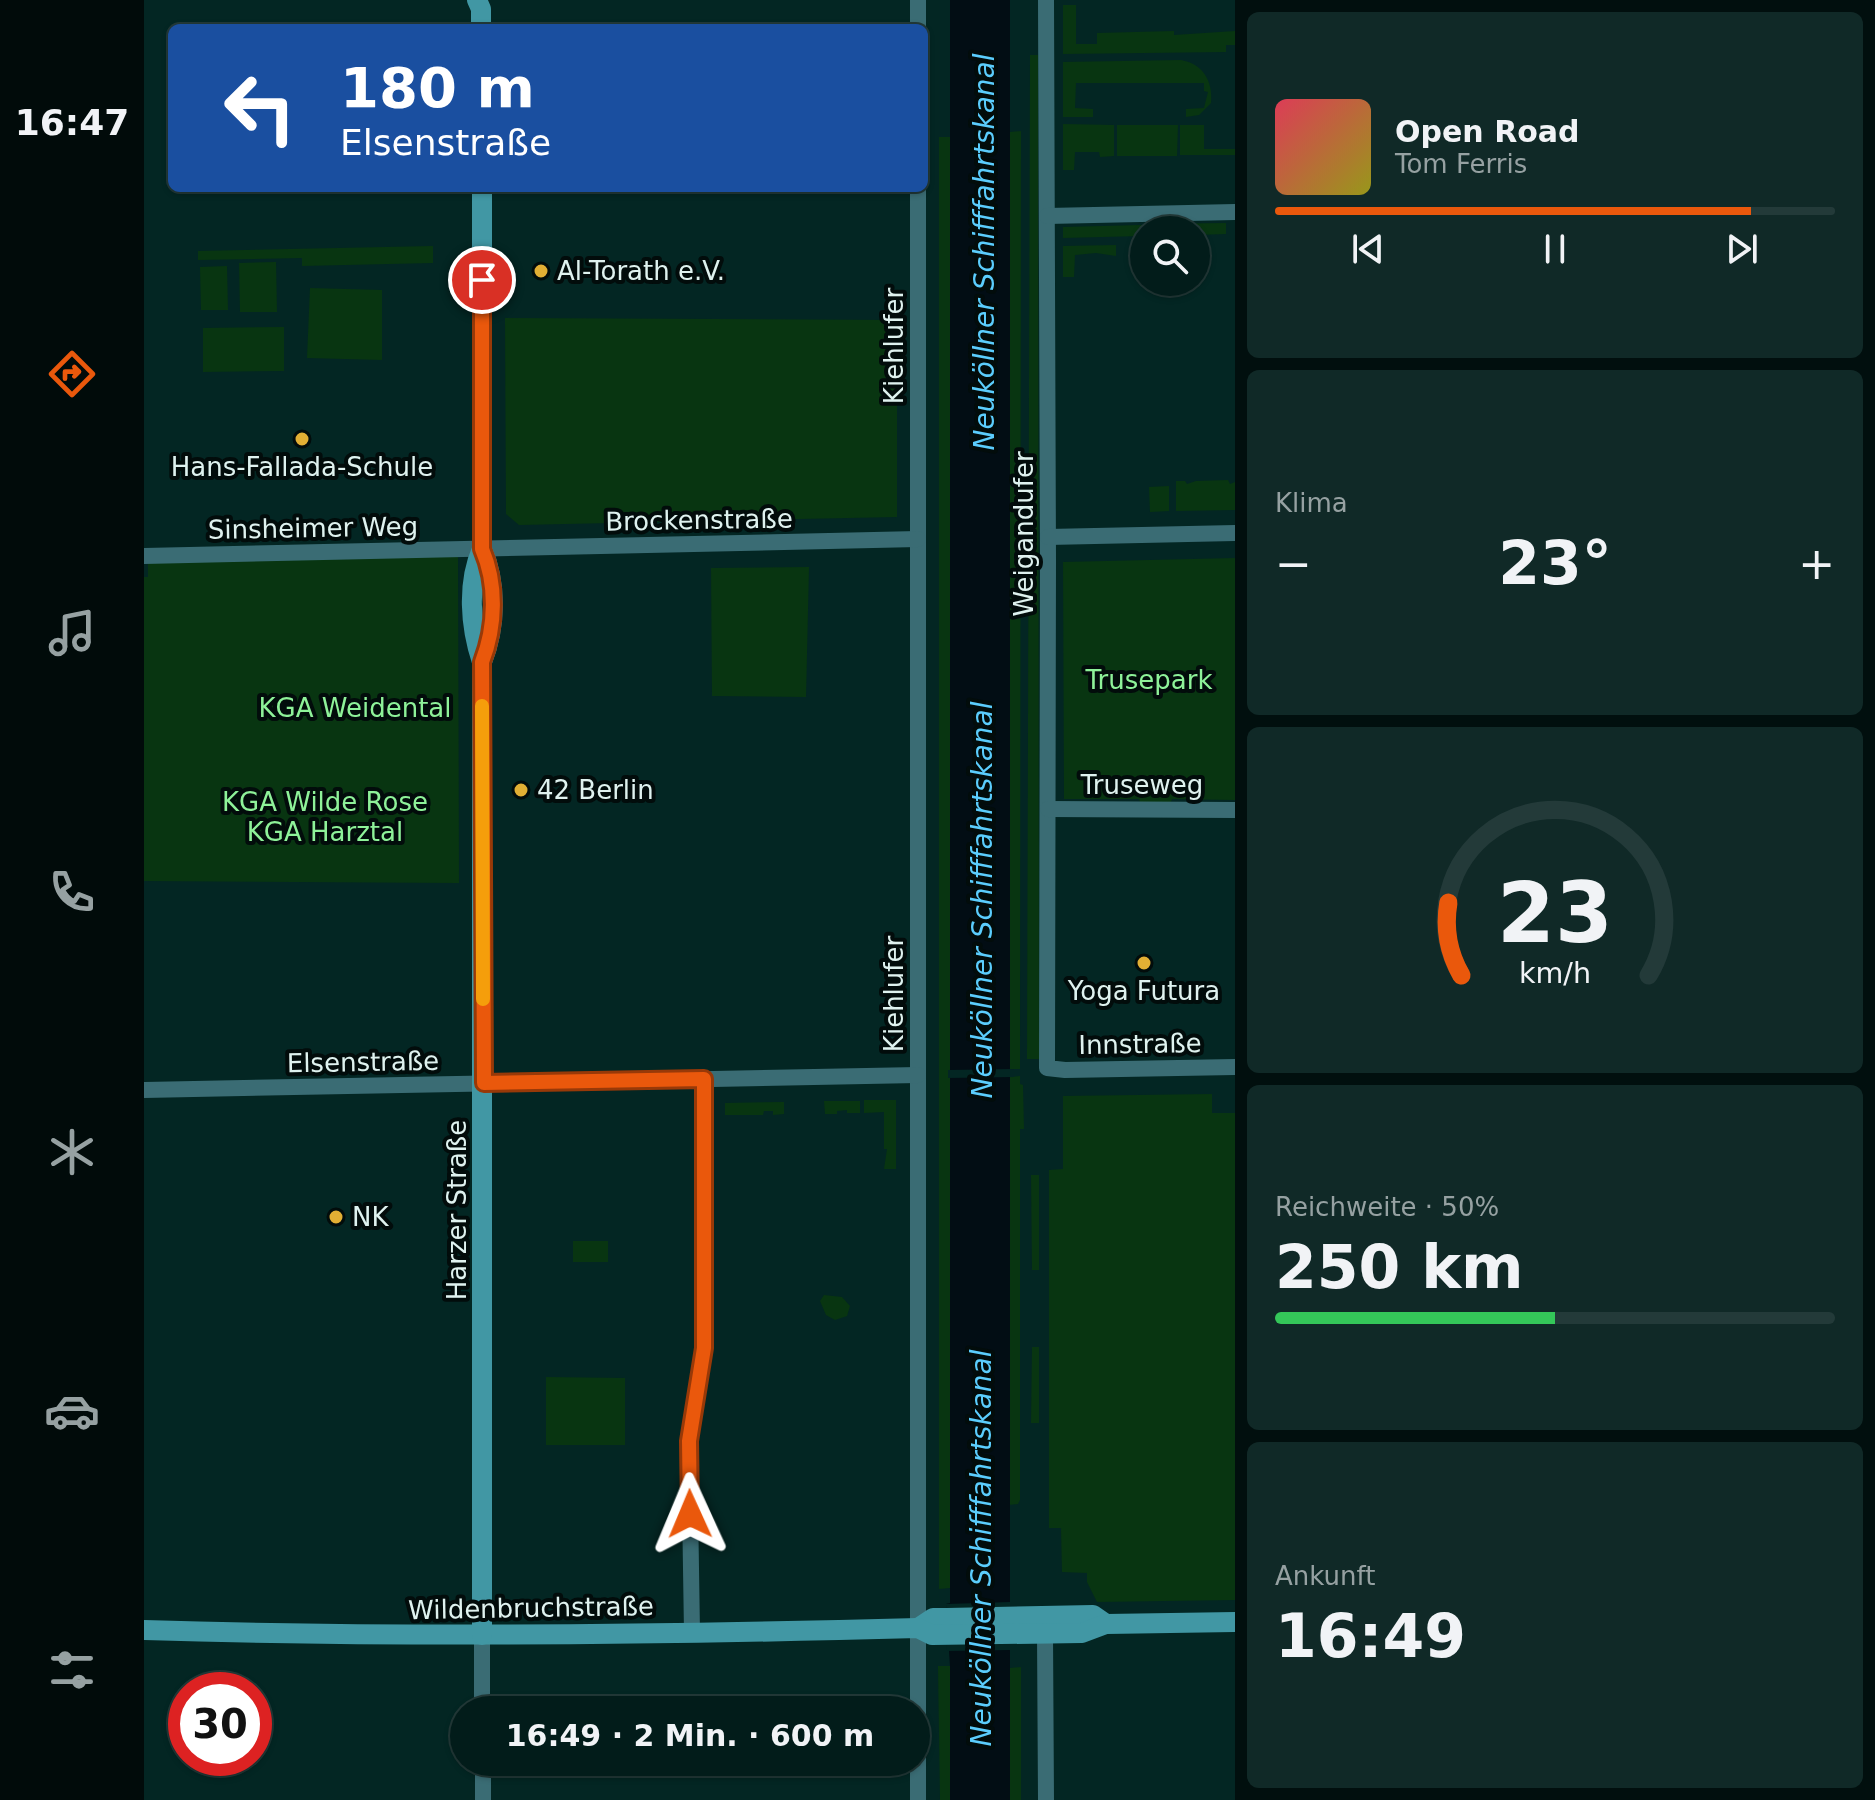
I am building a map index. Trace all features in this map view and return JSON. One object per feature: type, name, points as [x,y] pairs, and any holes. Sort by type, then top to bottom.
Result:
[{"type":"street","points":[[477,0],[481,9],[481,24]]},
{"type":"street","points":[[918,0],[918,24]]},
{"type":"street","name":"Weigandufer","points":[[1046,0],[1047,1068]]},
{"type":"street","name":"Harzer Straße","points":[[482,192],[482,549],[473,570],[473,637],[482,662],[482,1696]]},
{"type":"street","name":"Kiehlufer","points":[[918,192],[918,1800]]},
{"type":"street","points":[[1047,216],[1235,212]]},
{"type":"street","points":[[1048,537],[1235,533]]},
{"type":"street","name":"Brockenstraße","points":[[482,549],[918,539]]},
{"type":"street","name":"Sinsheimer Weg","points":[[144,556],[482,549]]},
{"type":"street","name":"Truseweg","points":[[1048,809],[1235,810]]},
{"type":"street","name":"Innstraße","points":[[1047,1068],[1235,1067]]},
{"type":"street","name":"Elsenstraße","points":[[144,1090],[918,1075]]},
{"type":"street","points":[[692,1632],[689,1441],[704,1348],[704,1079]]},
{"type":"street","name":"Wildenbruchstraße","points":[[144,1630],[325,1636],[692,1632],[918,1628],[933,1618],[947,1626],[1010,1625],[1093,1615],[1106,1624]]},
{"type":"street","name":"Wildenbruchstraße","points":[[1010,1625],[1045,1634],[1082,1633],[1106,1624],[1235,1622]]},
{"type":"street","points":[[1045,1634],[1046,1800]]},
{"type":"street","points":[[483,1776],[483,1800]]},
{"type":"green space","points":[[1063,5],[1076,5],[1076,44],[1097,44],[1097,33],[1174,31],[1174,35],[1235,31],[1235,45],[1226,45],[1226,52],[1063,54]]},
{"type":"green space","points":[[1030,55],[1038,55],[1039,1059],[1027,1059]]},
{"type":"green space","points":[[1181,60],[1195,65],[1208,81],[1211,103],[1199,115],[1186,117],[1186,109],[1204,108],[1208,92],[1204,91],[1204,83],[1076,83],[1075,108],[1093,109],[1093,117],[1063,117],[1063,62]]},
{"type":"green space","points":[[1063,124],[1114,125],[1114,156],[1100,157],[1099,152],[1075,152],[1074,170],[1063,170]]},
{"type":"green space","points":[[1117,125],[1178,125],[1177,156],[1117,156]]},
{"type":"green space","points":[[1180,125],[1204,125],[1204,149],[1235,149],[1235,155],[1180,155]]},
{"type":"green space","points":[[1021,131],[1020,1069],[1010,1069],[1010,132]]},
{"type":"green space","points":[[939,137],[951,137],[950,1588],[939,1589]]},
{"type":"green space","points":[[1210,223],[1226,223],[1226,234],[1210,235]]},
{"type":"green space","points":[[1130,225],[1130,236],[1063,238],[1063,227]]},
{"type":"green space","points":[[1116,245],[1116,256],[1096,253],[1075,255],[1074,277],[1063,277],[1063,246]]},
{"type":"green space","points":[[433,246],[433,263],[302,266],[302,258],[198,260],[198,251]]},
{"type":"green space","points":[[276,262],[277,312],[240,312],[239,263]]},
{"type":"green space","points":[[227,266],[228,310],[201,310],[200,267]]},
{"type":"green space","points":[[310,288],[382,290],[382,360],[307,358]]},
{"type":"green space","points":[[505,318],[897,320],[897,517],[519,525],[506,514]]},
{"type":"green space","points":[[284,327],[284,371],[203,372],[203,328]]},
{"type":"green space","points":[[1228,480],[1230,484],[1235,482],[1235,510],[1176,511],[1176,481],[1187,484]]},
{"type":"green space","points":[[1169,486],[1169,511],[1150,512],[1149,487]]},
{"type":"green space","points":[[458,556],[459,883],[144,881],[144,577],[148,577],[148,561]]},
{"type":"green space","name":"Trusepark","points":[[1235,558],[1235,800],[1172,799],[1170,805],[1141,805],[1139,799],[1064,799],[1063,562]]},
{"type":"green space","points":[[809,567],[806,697],[712,696],[711,568]]},
{"type":"green space","points":[[1020,1076],[1024,1129],[1020,1129],[1020,1500],[1018,1504],[1008,1505],[1010,1077]]},
{"type":"green space","points":[[1212,1094],[1212,1113],[1235,1113],[1235,1600],[1097,1602],[1087,1582],[1087,1573],[1062,1572],[1061,1528],[1049,1528],[1049,1170],[1063,1169],[1063,1096]]},
{"type":"green space","points":[[864,1100],[896,1100],[896,1169],[884,1169],[887,1149],[884,1149],[884,1112],[864,1113]]},
{"type":"green space","points":[[824,1101],[860,1101],[860,1113],[847,1113],[847,1110],[825,1114]]},
{"type":"green space","points":[[784,1102],[784,1114],[773,1115],[773,1111],[764,1111],[763,1115],[725,1115],[725,1103]]},
{"type":"green space","points":[[1031,1175],[1039,1175],[1039,1270],[1032,1270]]},
{"type":"green space","points":[[573,1241],[608,1241],[608,1262],[573,1262]]},
{"type":"green space","points":[[824,1295],[842,1297],[850,1306],[847,1316],[835,1320],[826,1315],[820,1301]]},
{"type":"green space","points":[[1032,1347],[1039,1347],[1039,1423],[1031,1423]]},
{"type":"green space","points":[[546,1377],[625,1378],[625,1445],[546,1445]]},
{"type":"green space","points":[[938,1666],[950,1666],[950,1800],[940,1800]]},
{"type":"green space","points":[[1021,1667],[1021,1800],[1010,1800],[1010,1668]]},
{"type":"water","name":"Neuköllner Schifffahrtskanal","points":[[950,0],[1010,0],[1010,1800],[950,1800],[950,1666],[946,1604],[950,1603]]},
{"type":"pier","points":[[1014,1069],[1014,1077],[948,1078],[948,1070]]},
{"type":"pier","points":[[1010,1602],[1010,1650],[947,1651],[946,1604]]},
{"type":"slow traffic","points":[[482,706],[483,999]]},
{"type":"place","name":"Al-Torath e.V.","points":[[541,271]]},
{"type":"place","name":"Hans-Fallada-Schule","points":[[302,439]]},
{"type":"place","name":"42 Berlin","points":[[521,790]]},
{"type":"place","name":"Yoga Futura","points":[[1144,963]]},
{"type":"place","name":"NK","points":[[336,1217]]},
{"type":"route","points":[[482,280],[482,549],[491,570],[492,602],[491,638],[482,662],[484,1083],[704,1079],[704,1348],[689,1441],[690,1514]]},
{"type":"park label","name":"KGA Weidental","points":[[355,708]]},
{"type":"park label","name":"KGA Wilde Rose KGA Harztal","points":[[325,817]]}]
